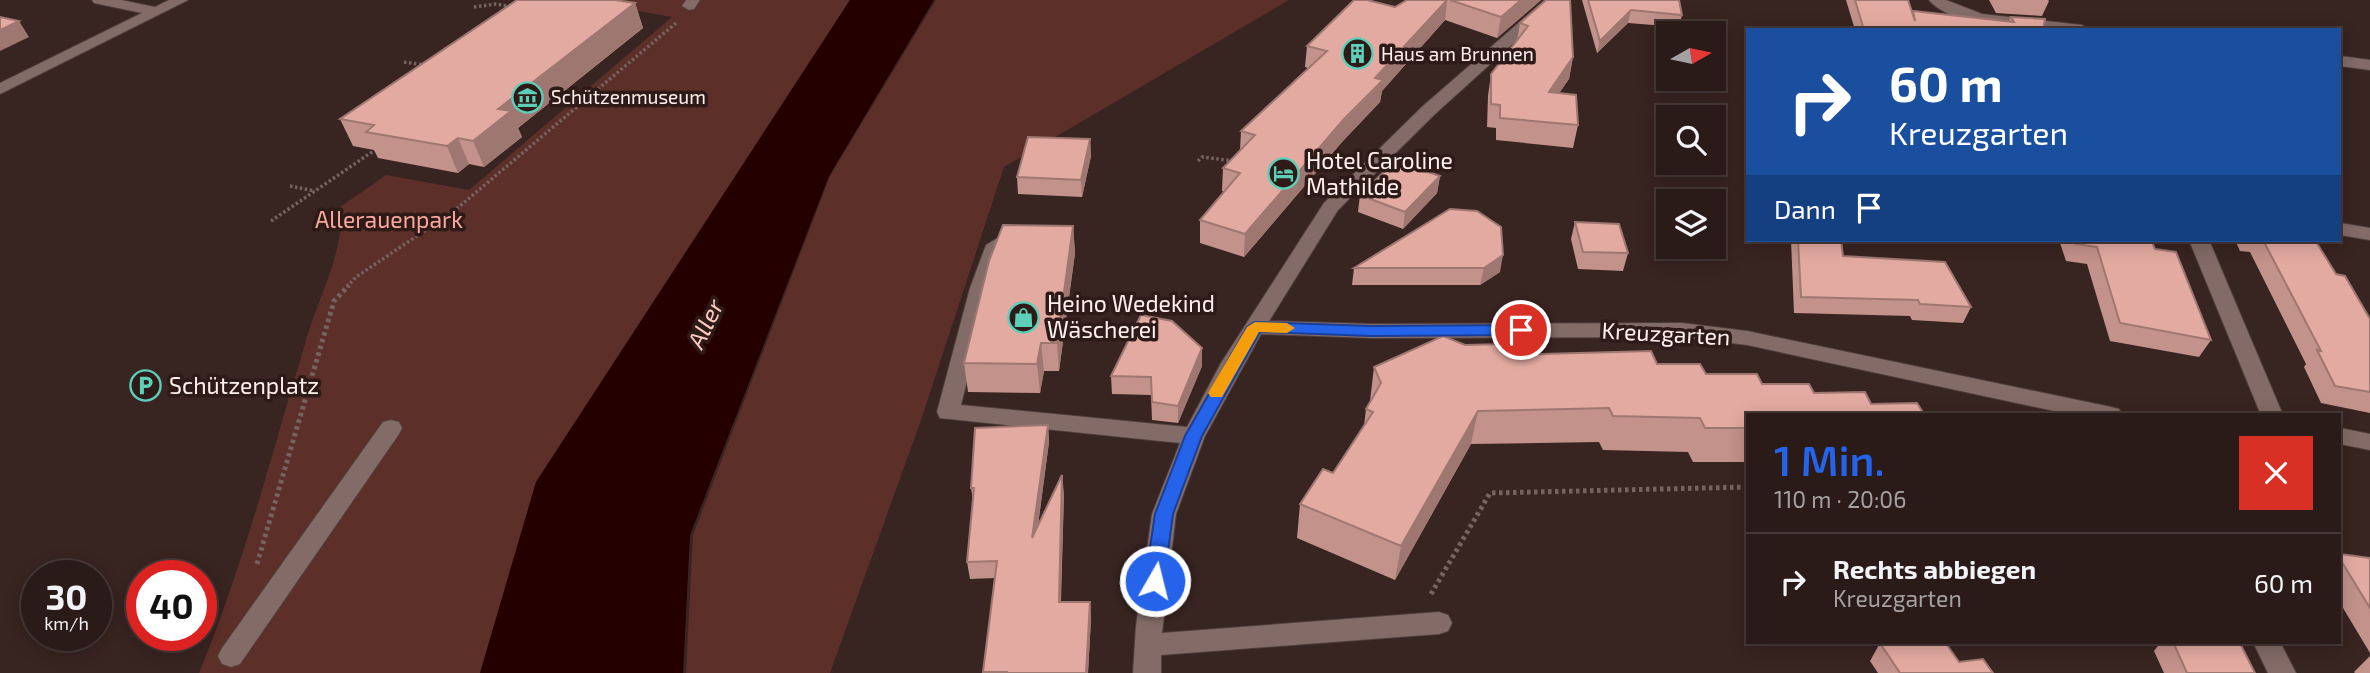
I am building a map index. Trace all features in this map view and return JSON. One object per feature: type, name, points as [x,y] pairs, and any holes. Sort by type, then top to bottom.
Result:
[{"type":"street","points":[[99,0],[158,12]]},
{"type":"street","points":[[0,89],[181,0]]},
{"type":"street","points":[[1147,673],[1164,514],[1194,436],[1255,327],[1331,207],[1421,116],[1554,0]]},
{"type":"street","points":[[1936,0],[1941,6],[1961,15],[2066,28]]},
{"type":"street","points":[[2341,61],[2370,65]]},
{"type":"street","points":[[1003,227],[980,288],[948,412],[1194,436]]},
{"type":"street","points":[[2341,229],[2370,234]]},
{"type":"street","points":[[2200,242],[2271,413]]},
{"type":"street","name":"Kreuzgarten","points":[[1255,327],[1371,331],[1682,330],[1747,338],[2102,413]]},
{"type":"street","points":[[231,656],[391,428]]},
{"type":"street","points":[[2341,436],[2370,442]]},
{"type":"street","points":[[1148,645],[1426,624]]},
{"type":"street","points":[[2267,644],[2282,673]]},
{"type":"path","points":[[253,577],[334,301],[356,277],[454,211],[685,15],[691,3]]},
{"type":"path","points":[[474,6],[496,4],[520,8]]},
{"type":"path","points":[[1418,58],[1432,59]]},
{"type":"path","points":[[404,62],[429,66]]},
{"type":"path","points":[[271,221],[375,150]]},
{"type":"path","points":[[1198,161],[1202,158],[1237,162]]},
{"type":"path","points":[[290,186],[315,191]]},
{"type":"path","points":[[1426,624],[1490,493],[1746,486]]},
{"type":"green space","name":"Allerauenpark","points":[[576,0],[850,0],[536,482],[480,673],[199,673],[208,651],[217,651],[217,626],[244,548],[307,337],[333,263],[341,219],[333,212],[386,175],[469,190],[672,17]]},
{"type":"green space","points":[[936,0],[1289,0],[1004,167],[921,420],[830,673],[686,673],[693,535],[830,176]]},
{"type":"water","name":"Aller","points":[[850,0],[934,0],[829,176],[690,535],[683,673],[480,673],[536,482]]},
{"type":"building","points":[[517,0],[615,0],[635,3],[498,109],[511,111],[473,141],[458,138],[447,146],[366,132],[374,125],[340,119]]},
{"type":"building","points":[[1354,0],[1367,0],[1395,7],[1407,0],[1447,0],[1375,78],[1383,80],[1344,119],[1245,234],[1200,220],[1240,173],[1223,168],[1255,135],[1241,131],[1327,51],[1307,46]]},
{"type":"building","points":[[1450,0],[1521,0],[1501,17]]},
{"type":"building","points":[[1546,0],[1570,0],[1573,57],[1549,92],[1576,95],[1578,125],[1500,118],[1500,105],[1491,104],[1491,74],[1528,26],[1520,23]]},
{"type":"building","points":[[1588,0],[1679,0],[1682,15],[1631,10],[1600,41]]},
{"type":"building","points":[[1855,0],[1908,0],[1915,21],[1913,11],[2014,22],[2011,17],[2045,19],[2043,28],[1863,28]]},
{"type":"building","points":[[0,17],[19,21],[0,30]]},
{"type":"building","points":[[1028,137],[1090,139],[1081,180],[1017,177]]},
{"type":"building","points":[[1395,161],[1440,176],[1405,212],[1360,195]]},
{"type":"building","points":[[1450,209],[1477,211],[1501,227],[1503,255],[1484,268],[1354,268]]},
{"type":"building","points":[[1575,222],[1619,224],[1628,253],[1583,252]]},
{"type":"building","name":"Heino Wedekind Wäscherei","points":[[1003,225],[1073,226],[1057,343],[1041,343],[1037,364],[964,363],[989,261]]},
{"type":"building","points":[[1798,242],[1841,242],[1843,256],[1945,262],[1971,307],[1920,304],[1918,300],[1801,297]]},
{"type":"building","points":[[2075,242],[2152,242],[2155,249],[2176,252],[2211,340],[2120,323],[2097,247]]},
{"type":"building","points":[[2264,242],[2316,242],[2336,274],[2345,276],[2370,319],[2370,392],[2335,386],[2317,350],[2321,351]]},
{"type":"building","points":[[1141,315],[1172,321],[1202,348],[1178,406],[1152,402],[1151,377],[1111,376]]},
{"type":"building","points":[[1443,336],[1465,345],[1505,344],[1509,355],[1651,351],[1657,364],[1700,364],[1706,374],[1757,374],[1762,384],[1809,384],[1814,393],[1865,392],[1871,404],[1917,403],[1923,413],[1746,413],[1746,428],[1705,428],[1700,418],[1613,416],[1609,408],[1478,411],[1401,546],[1300,504],[1323,469],[1333,473],[1373,412],[1366,409],[1381,383],[1374,367]]},
{"type":"building","points":[[1048,425],[1032,538],[1062,475],[1059,602],[1090,602],[1086,673],[983,672],[997,561],[967,562],[974,488],[971,488],[975,428]]},
{"type":"building","points":[[2341,554],[2370,558],[2370,608],[2341,561]]},
{"type":"building","points":[[1881,644],[1946,644],[1959,662],[1983,659],[1993,673],[1900,673]]},
{"type":"building","points":[[2174,644],[2240,644],[2255,673],[2187,673]]},
{"type":"slow traffic","points":[[1216,393],[1255,327],[1287,328]]},
{"type":"place","name":"Haus am Brunnen","points":[[1358,54]]},
{"type":"place","name":"Schützenmuseum","points":[[528,97]]},
{"type":"place","name":"Hotel Caroline Mathilde","points":[[1283,174]]},
{"type":"place","name":"Heino Wedekind Wäscherei","points":[[1024,317]]},
{"type":"place","name":"Schützenplatz","points":[[146,386]]},
{"type":"route","points":[[1155,581],[1164,514],[1194,436],[1232,363],[1255,327],[1371,331],[1521,330]]}]
